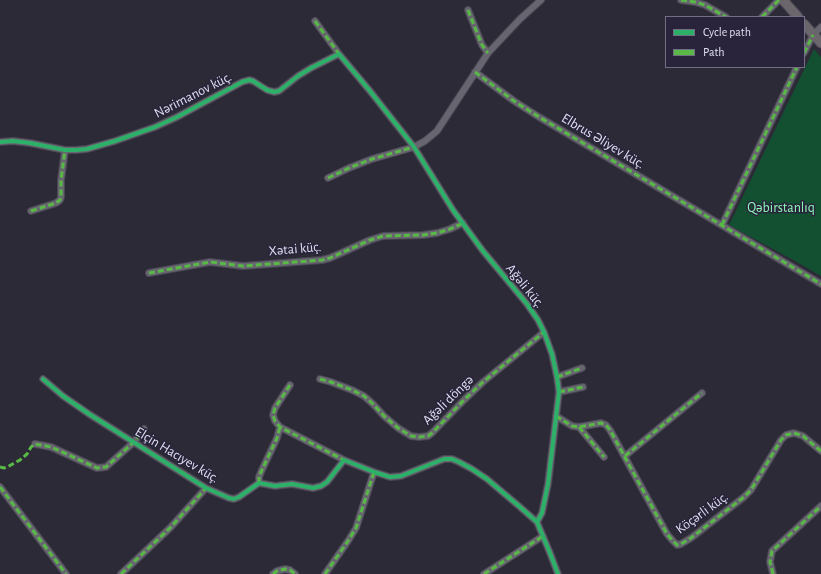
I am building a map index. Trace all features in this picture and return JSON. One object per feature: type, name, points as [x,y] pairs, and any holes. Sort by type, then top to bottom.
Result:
[{"type":"street","points":[[328,178],[372,159],[414,147],[425,141],[437,131],[488,53],[520,19],[541,0]]},
{"type":"street","points":[[681,0],[705,5],[724,16]]},
{"type":"street","points":[[763,16],[779,0]]},
{"type":"street","points":[[783,0],[797,16]]},
{"type":"street","points":[[468,10],[482,45],[488,53]]},
{"type":"street","points":[[315,21],[339,54],[414,147]]},
{"type":"street","points":[[805,25],[821,43]]},
{"type":"street","points":[[805,51],[813,35],[821,26]]},
{"type":"street","name":"Nərimanov küç.","points":[[0,142],[30,143],[65,150],[87,149],[155,127],[177,117],[242,82],[249,80],[253,81],[267,90],[279,92],[298,76],[339,54]]},
{"type":"street","points":[[722,225],[797,68]]},
{"type":"street","name":"Elbrus Əliyev küç.","points":[[475,72],[539,118],[821,284]]},
{"type":"street","name":"Ağəli küç.","points":[[414,147],[453,210],[538,320],[552,354],[558,377],[559,392],[545,505],[537,522]]},
{"type":"street","points":[[31,211],[56,203],[60,200],[65,150]]},
{"type":"street","name":"Xətai küç.","points":[[149,273],[210,262],[243,266],[322,260],[330,258],[370,240],[384,236],[424,235],[437,233],[463,223]]},
{"type":"street","name":"Ağəli döngə","points":[[320,379],[352,390],[364,396],[398,428],[411,436],[428,436],[483,382],[544,332]]},
{"type":"street","points":[[558,377],[582,368]]},
{"type":"street","name":"Elçin Hacıyev küç.","points":[[43,378],[63,396],[206,488],[234,499],[259,484]]},
{"type":"street","points":[[290,385],[275,408],[273,415],[280,427],[344,460],[390,477],[401,476],[444,459],[452,459],[459,462],[487,479],[537,522],[558,574]]},
{"type":"street","points":[[559,392],[584,387]]},
{"type":"street","points":[[625,456],[702,393]]},
{"type":"street","points":[[556,416],[572,426],[579,427],[604,457]]},
{"type":"street","name":"Köçərli küç.","points":[[579,427],[601,423],[606,425],[625,456],[667,534],[677,544],[681,544],[691,538],[752,490],[786,435],[794,433],[803,436],[821,451]]},
{"type":"street","points":[[280,427],[277,438],[261,472],[259,484],[275,486],[292,484],[313,488],[321,486],[327,482],[344,460]]},
{"type":"street","points":[[35,444],[50,447],[97,468],[106,467],[134,442],[144,429]]},
{"type":"street","points":[[325,574],[356,528],[374,472]]},
{"type":"street","points":[[0,487],[66,574]]},
{"type":"street","points":[[121,574],[170,528],[206,488]]},
{"type":"street","points":[[773,574],[770,562],[772,551],[821,506]]},
{"type":"street","points":[[484,574],[543,536]]},
{"type":"street","points":[[274,574],[277,571],[285,569],[290,570],[294,574]]},
{"type":"green space","name":"Qəbirstanlıq","points":[[814,49],[821,57],[821,276],[729,225]]},
{"type":"marked path","points":[[681,0],[705,5],[724,16]]},
{"type":"marked path","points":[[763,16],[779,0]]},
{"type":"marked path","points":[[468,10],[482,45],[488,53]]},
{"type":"marked path","points":[[315,21],[339,54]]},
{"type":"marked path","points":[[805,51],[813,35]]},
{"type":"marked path","points":[[722,225],[797,68]]},
{"type":"marked path","points":[[475,72],[514,101],[539,117],[821,284]]},
{"type":"marked path","points":[[328,178],[372,159],[414,147],[413,145]]},
{"type":"marked path","points":[[31,211],[56,203],[60,200],[65,150]]},
{"type":"marked path","points":[[149,273],[210,262],[243,266],[322,260],[383,236],[423,235],[437,233],[463,223]]},
{"type":"marked path","points":[[320,379],[352,390],[364,396],[398,428],[411,436],[428,436],[483,382],[544,332]]},
{"type":"marked path","points":[[557,377],[582,368]]},
{"type":"marked path","points":[[290,385],[275,408],[273,415],[275,421],[280,427],[344,460]]},
{"type":"marked path","points":[[559,392],[583,387]]},
{"type":"marked path","points":[[625,456],[702,393]]},
{"type":"marked path","points":[[556,416],[572,426],[579,427],[601,423],[606,425],[667,534],[677,545],[691,538],[751,490],[781,440],[786,435],[794,433],[803,436],[821,451]]},
{"type":"marked path","points":[[259,483],[259,477],[277,438],[280,427]]},
{"type":"marked path","points":[[579,427],[604,457]]},
{"type":"marked path","points":[[0,467],[4,468],[20,460],[35,444],[51,447],[97,468],[106,467],[134,442],[144,429]]},
{"type":"marked path","points":[[325,574],[356,528],[374,472]]},
{"type":"marked path","points":[[0,487],[66,574]]},
{"type":"marked path","points":[[121,574],[170,528],[206,488]]},
{"type":"marked path","points":[[773,574],[770,562],[772,551],[821,506]]},
{"type":"marked path","points":[[484,574],[543,536]]},
{"type":"marked path","points":[[273,574],[277,571],[285,569],[290,570],[295,574]]},
{"type":"cycle path","points":[[0,142],[13,141],[30,143],[65,150],[87,149],[155,127],[177,117],[242,82],[249,80],[267,90],[274,92],[279,91],[298,76],[339,54],[414,147],[453,210],[483,251],[527,304],[544,332],[552,354],[559,392],[548,484],[542,513],[537,522],[558,574]]},
{"type":"cycle path","points":[[43,379],[63,396],[89,414],[206,488],[229,498],[234,499],[239,497],[259,483],[275,486],[292,484],[313,488],[321,486],[327,482],[344,460],[390,477],[401,476],[444,459],[452,459],[472,469],[487,479],[537,522]]}]
